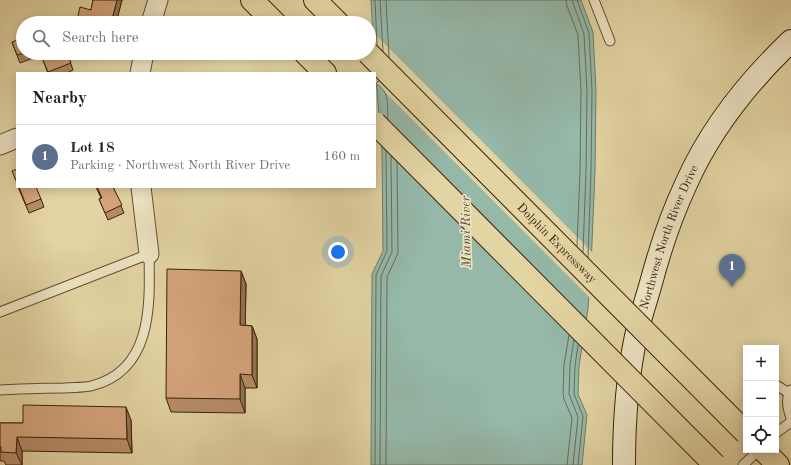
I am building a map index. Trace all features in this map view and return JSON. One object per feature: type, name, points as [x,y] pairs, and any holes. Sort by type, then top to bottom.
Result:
[{"type":"highway","points":[[252,0],[268,16]]},
{"type":"highway","points":[[315,0],[331,16]]},
{"type":"highway","points":[[312,60],[324,72]]},
{"type":"highway","name":"Dolphin Expressway","points":[[375,60],[743,430]]},
{"type":"highway","points":[[376,124],[715,465]]},
{"type":"highway","points":[[766,453],[778,465]]},
{"type":"main road","name":"Northwest North River Drive","points":[[624,465],[625,424],[636,335],[660,250],[674,211],[686,182],[708,143],[740,98],[787,48]]},
{"type":"street","points":[[153,16],[158,0]]},
{"type":"street","points":[[140,72],[143,60]]},
{"type":"street","points":[[0,145],[16,138]]},
{"type":"street","points":[[141,188],[149,254]]},
{"type":"lane","points":[[594,0],[610,41]]},
{"type":"lane","points":[[0,312],[149,254],[150,302],[145,332],[133,358],[122,371],[109,380],[91,387],[0,390]]},
{"type":"lane","points":[[779,386],[790,392],[787,402],[791,418]]},
{"type":"lane","points":[[779,431],[791,422]]},
{"type":"lane","points":[[743,465],[756,453]]},
{"type":"water","name":"Miami River","points":[[371,0],[581,0],[593,32],[596,91],[595,171],[591,267],[588,309],[579,366],[578,394],[587,415],[582,465],[371,465],[372,274],[383,251],[382,152],[375,60],[376,60],[376,16],[372,16]]},
{"type":"pier","points":[[376,35],[594,254],[591,299],[376,83],[376,72],[373,72],[372,60],[376,60]]},
{"type":"building","points":[[93,0],[117,0],[113,16],[78,16],[80,7],[91,10]]},
{"type":"building","points":[[16,41],[16,52],[12,42]]},
{"type":"building","points":[[43,60],[70,60],[71,63],[48,72]]},
{"type":"building","points":[[16,169],[16,181],[12,171]]},
{"type":"building","points":[[19,188],[36,188],[41,199],[26,205]]},
{"type":"building","points":[[97,188],[114,188],[122,205],[105,213],[99,199],[102,198]]},
{"type":"building","points":[[167,269],[241,271],[240,325],[252,326],[252,375],[240,374],[240,399],[166,398]]},
{"type":"building","points":[[23,405],[126,407],[127,439],[17,437],[16,453],[1,452],[0,423],[23,423]]},
{"type":"place","name":"Lot 18","points":[[732,287]]}]
